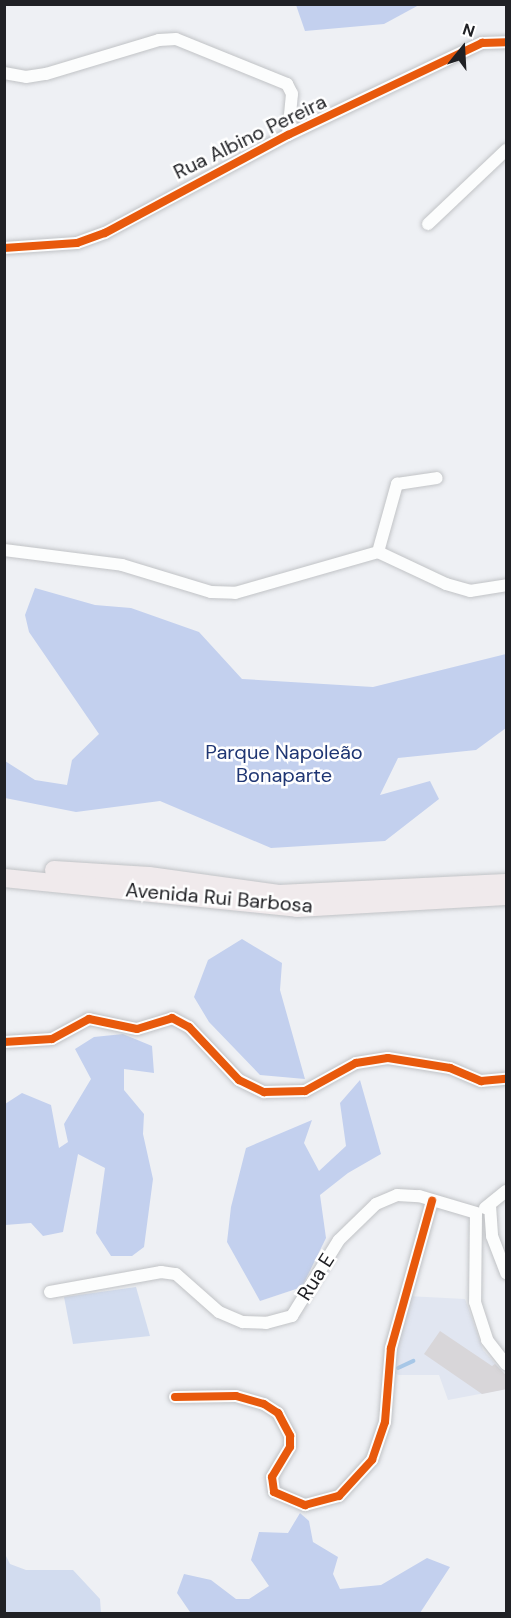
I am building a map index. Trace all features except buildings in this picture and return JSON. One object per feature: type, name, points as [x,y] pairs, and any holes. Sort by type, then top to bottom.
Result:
[{"type":"main road","name":"Avenida Rui Barbosa","points":[[4,866],[148,876],[279,894],[507,883]]},
{"type":"main road","name":"Avenida Rui Barbosa","points":[[4,878],[297,908],[507,896]]},
{"type":"street","points":[[4,73],[26,77],[45,74],[159,40],[176,39],[287,84],[292,94],[288,135]]},
{"type":"street","name":"Rua Albino Pereira","points":[[4,248],[77,243],[95,236],[288,135],[482,43],[507,42]]},
{"type":"street","points":[[428,224],[507,150]]},
{"type":"street","points":[[378,552],[397,484],[436,478]]},
{"type":"street","points":[[4,550],[122,565],[211,592],[235,593],[378,552],[446,584],[470,591],[507,585]]},
{"type":"street","points":[[4,1042],[52,1039],[89,1020],[137,1029],[172,1018],[189,1027],[239,1080],[264,1092],[305,1091],[356,1064],[388,1058],[432,1063],[482,1081],[507,1079]]},
{"type":"street","points":[[507,1191],[490,1206],[476,1213],[475,1302],[487,1340],[507,1364]]},
{"type":"street","name":"Rua E","points":[[50,1292],[160,1272],[176,1274],[219,1312],[243,1322],[266,1323],[292,1316],[339,1240],[376,1204],[397,1196],[432,1201],[476,1213]]},
{"type":"street","points":[[175,1397],[236,1396],[264,1404],[278,1413],[290,1436],[290,1447],[272,1477],[274,1492],[305,1505],[339,1496],[372,1460],[385,1422],[391,1348],[432,1201]]},
{"type":"street","points":[[490,1206],[492,1236],[507,1273]]},
{"type":"shaded area","points":[[136,1287],[150,1336],[73,1344],[64,1297]]},
{"type":"shaded area","points":[[407,1296],[465,1299],[483,1350],[506,1376],[506,1389],[448,1400],[439,1375],[399,1375],[385,1371]]},
{"type":"shaded area","points":[[4,1552],[10,1564],[26,1570],[73,1570],[100,1599],[101,1613],[5,1613]]},
{"type":"green space","points":[[296,4],[419,5],[384,24],[305,31]]},
{"type":"green space","name":"Parque Napoleão Bonaparte","points":[[35,588],[95,605],[131,608],[199,632],[242,679],[373,687],[506,654],[506,728],[476,750],[398,758],[380,795],[430,781],[439,799],[385,841],[271,848],[160,801],[76,812],[5,798],[5,761],[35,780],[67,785],[72,760],[99,734],[29,632],[25,615]]},
{"type":"green space","points":[[242,939],[282,963],[280,990],[305,1079],[260,1075],[209,1022],[194,997],[208,960]]},
{"type":"green space","points":[[123,1034],[152,1046],[154,1073],[124,1069],[124,1090],[144,1114],[143,1134],[153,1179],[144,1247],[132,1256],[111,1256],[96,1233],[105,1168],[78,1154],[63,1232],[43,1236],[31,1223],[5,1225],[5,1104],[22,1093],[51,1105],[59,1148],[68,1142],[64,1124],[91,1079],[75,1049],[94,1037]]},
{"type":"green space","points":[[360,1080],[381,1154],[348,1173],[320,1195],[326,1238],[302,1287],[260,1301],[227,1242],[231,1207],[246,1148],[312,1120],[304,1143],[319,1171],[346,1146],[340,1103]]},
{"type":"green space","points":[[300,1513],[309,1521],[313,1542],[338,1557],[333,1574],[340,1589],[381,1585],[427,1558],[450,1567],[420,1613],[190,1612],[177,1593],[184,1574],[211,1580],[236,1599],[249,1599],[269,1586],[251,1560],[259,1532],[288,1533]]},
{"type":"waterway","points":[[398,1368],[413,1361]]},
{"type":"cycle path","points":[[4,248],[77,243],[105,233],[288,135],[482,43],[506,42]]},
{"type":"cycle path","points":[[4,1042],[52,1039],[89,1019],[137,1029],[172,1018],[189,1027],[239,1080],[264,1092],[305,1091],[356,1063],[388,1058],[450,1068],[481,1081],[506,1079]]},
{"type":"cycle path","points":[[175,1397],[236,1396],[264,1404],[278,1413],[290,1436],[290,1447],[272,1477],[274,1492],[305,1505],[339,1496],[372,1460],[385,1422],[391,1348],[432,1201]]}]
